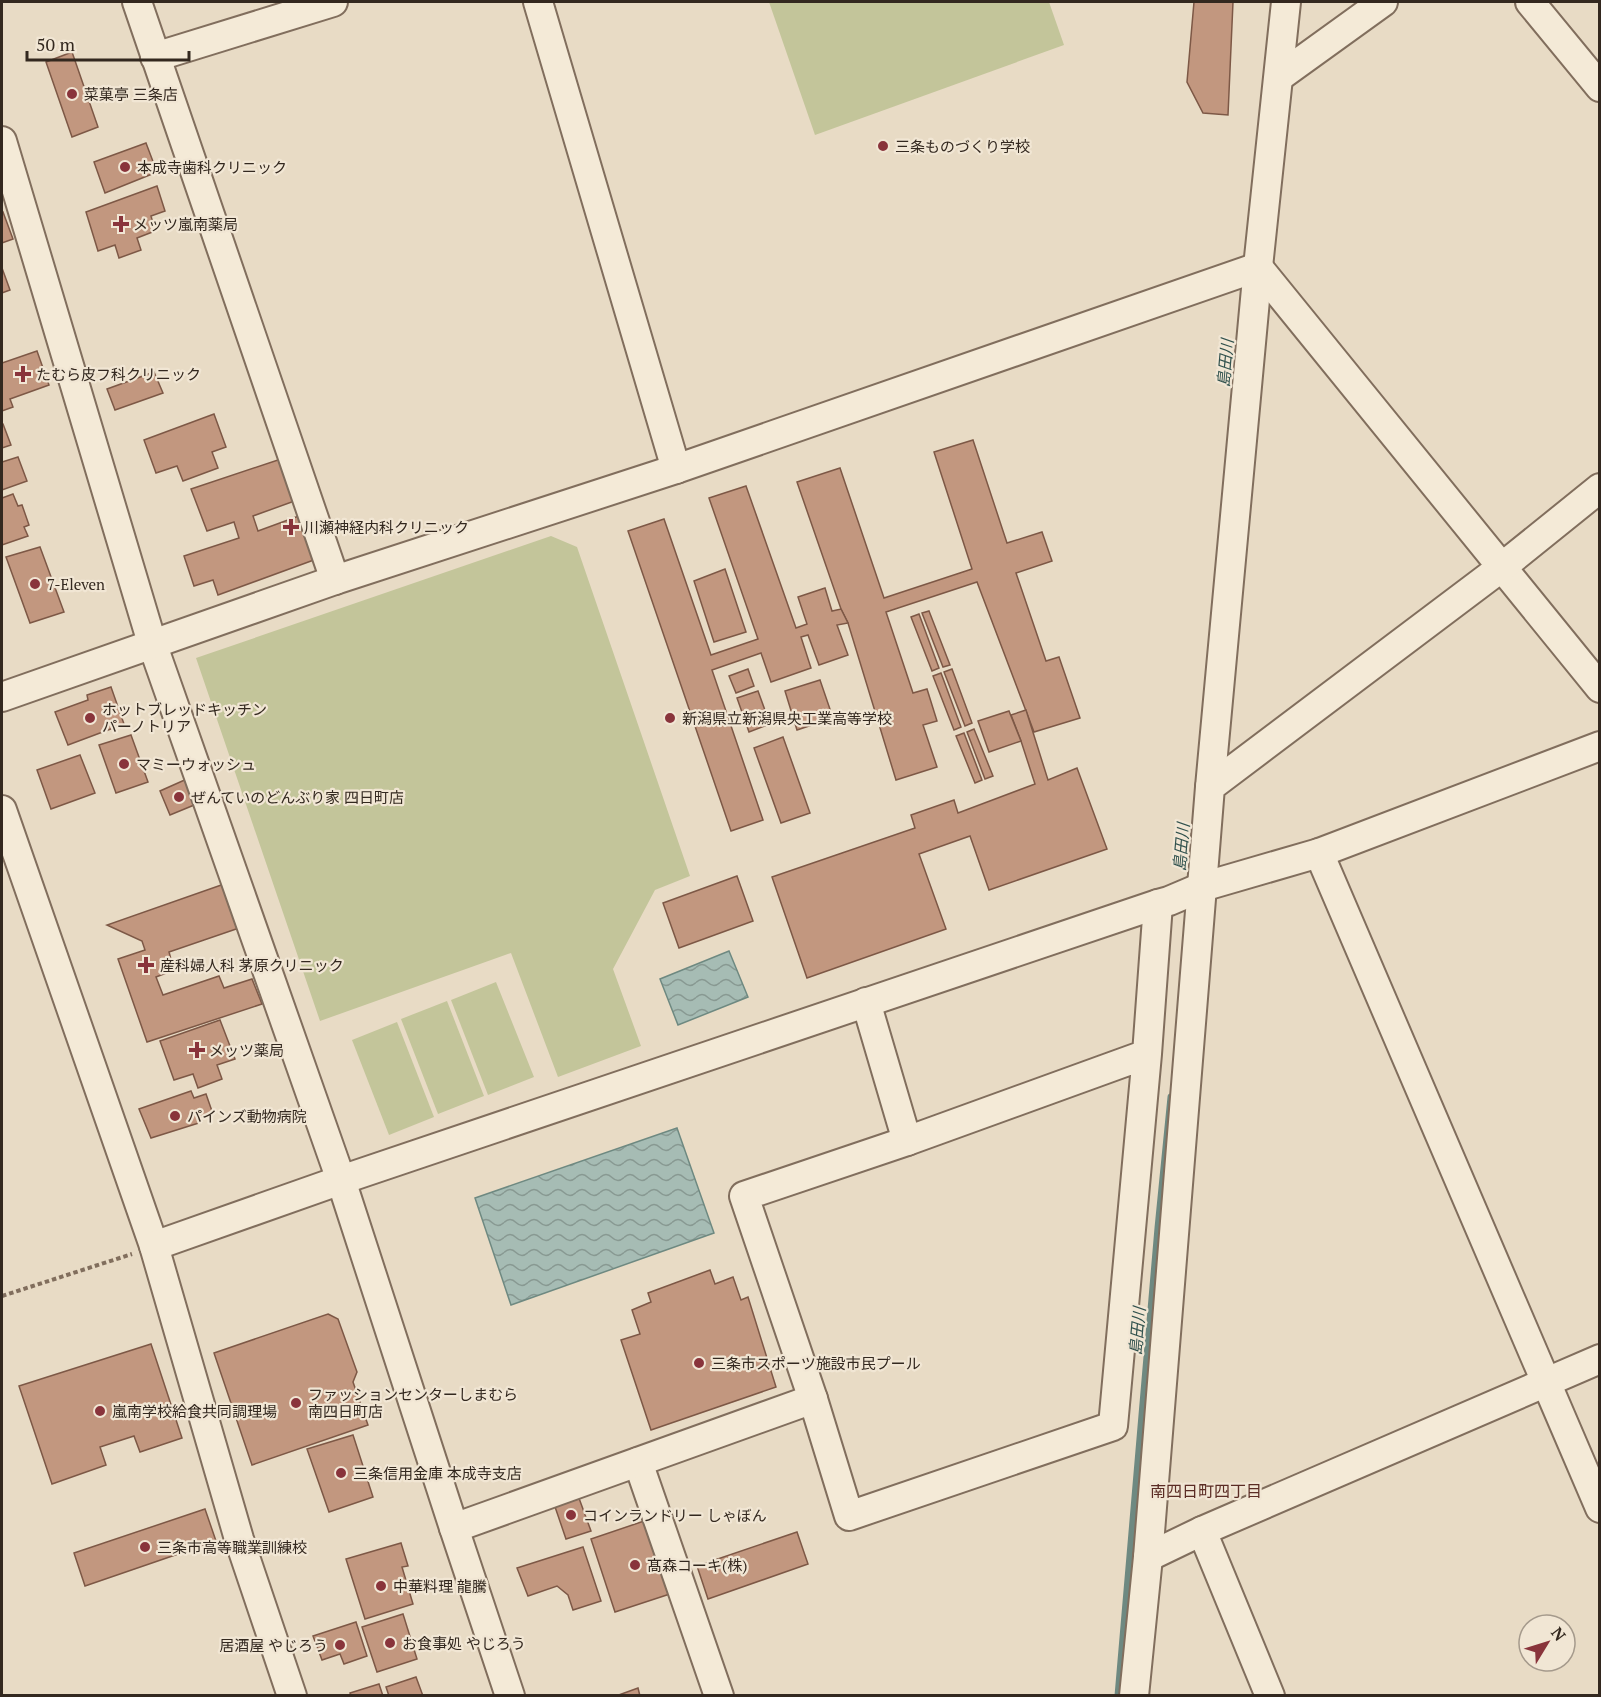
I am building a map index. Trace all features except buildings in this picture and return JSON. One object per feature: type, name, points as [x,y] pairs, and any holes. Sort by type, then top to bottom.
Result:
[{"type":"street","points":[[137,2],[335,580]]},
{"type":"street","points":[[156,57],[333,2]]},
{"type":"street","points":[[538,2],[676,469]]},
{"type":"street","points":[[1134,1695],[1148,1557],[1210,787],[1258,267],[1286,2]]},
{"type":"street","points":[[1279,77],[1383,2]]},
{"type":"street","points":[[1530,2],[1599,87]]},
{"type":"street","points":[[2,141],[152,643],[341,1180],[510,1695]]},
{"type":"street","points":[[2,698],[335,580],[676,469],[1258,267]]},
{"type":"street","points":[[1258,267],[1599,688]]},
{"type":"street","points":[[1210,787],[1503,567],[1599,488]]},
{"type":"street","points":[[154,1246],[341,1180],[866,1002],[1169,902],[1202,887],[1319,853],[1599,746]]},
{"type":"street","points":[[2,810],[154,1246],[239,1539],[292,1695]]},
{"type":"street","points":[[1319,853],[1599,1508]]},
{"type":"street","points":[[1147,1053],[744,1196],[813,1399],[849,1516],[1113,1426],[1147,1053],[1158,904]]},
{"type":"street","points":[[866,1002],[907,1140]]},
{"type":"street","points":[[1148,1557],[1202,1531],[1599,1359]]},
{"type":"street","points":[[454,1527],[813,1399]]},
{"type":"street","points":[[638,1462],[719,1695]]},
{"type":"street","points":[[1202,1531],[1270,1695]]},
{"type":"path","points":[[2,1296],[154,1246]]},
{"type":"green space","points":[[769,2],[1049,2],[1064,45],[815,135]]},
{"type":"green space","points":[[551,536],[577,547],[690,876],[655,890],[613,969],[641,1046],[558,1077],[511,953],[320,1021],[196,658]]},
{"type":"green space","points":[[496,982],[534,1077],[488,1095],[451,1000]]},
{"type":"green space","points":[[447,1001],[484,1096],[438,1114],[401,1019]]},
{"type":"green space","points":[[397,1022],[434,1117],[389,1135],[352,1040]]},
{"type":"water","points":[[729,951],[748,997],[678,1025],[660,979]]},
{"type":"water","points":[[677,1128],[714,1233],[511,1305],[475,1198]]},
{"type":"waterway","name":"島田川","points":[[1118,1696],[1171,1097]]},
{"type":"place","name":"菜菓亭 三条店","points":[[72,94]]},
{"type":"place","name":"三条ものづくり学校","points":[[883,146]]},
{"type":"place","name":"本成寺歯科クリニック","points":[[125,167]]},
{"type":"place","name":"メッツ嵐南薬局","points":[[121,224]]},
{"type":"place","name":"たむら皮フ科クリニック","points":[[23,374]]},
{"type":"place","name":"川瀬神経内科クリニック","points":[[291,527]]},
{"type":"place","name":"7-Eleven","points":[[35,584]]},
{"type":"place","name":"ホットブレッドキッチン パーノトリア","points":[[90,718]]},
{"type":"place","name":"新潟県立新潟県央工業高等学校","points":[[670,718]]},
{"type":"place","name":"マミーウォッシュ","points":[[124,764]]},
{"type":"place","name":"ぜんていのどんぶり家 四日町店","points":[[179,797]]},
{"type":"place","name":"産科婦人科 茅原クリニック","points":[[146,965]]},
{"type":"place","name":"メッツ薬局","points":[[197,1050]]},
{"type":"place","name":"パインズ動物病院","points":[[175,1116]]},
{"type":"place","name":"三条市スポーツ施設市民プール","points":[[699,1363]]},
{"type":"place","name":"ファッションセンターしまむら 南四日町店","points":[[296,1403]]},
{"type":"place","name":"嵐南学校給食共同調理場","points":[[100,1411]]},
{"type":"place","name":"三条信用金庫 本成寺支店","points":[[341,1473]]},
{"type":"place","name":"コインランドリー しゃぼん","points":[[571,1515]]},
{"type":"place","name":"三条市高等職業訓練校","points":[[145,1547]]},
{"type":"place","name":"髙森コーキ(株)","points":[[635,1565]]},
{"type":"place","name":"中華料理 龍騰","points":[[381,1586]]},
{"type":"place","name":"お食事処 やじろう","points":[[390,1643]]},
{"type":"place","name":"居酒屋 やじろう","points":[[340,1645]]},
{"type":"district","name":"南四日町四丁目","points":[[1206,1491]]}]
